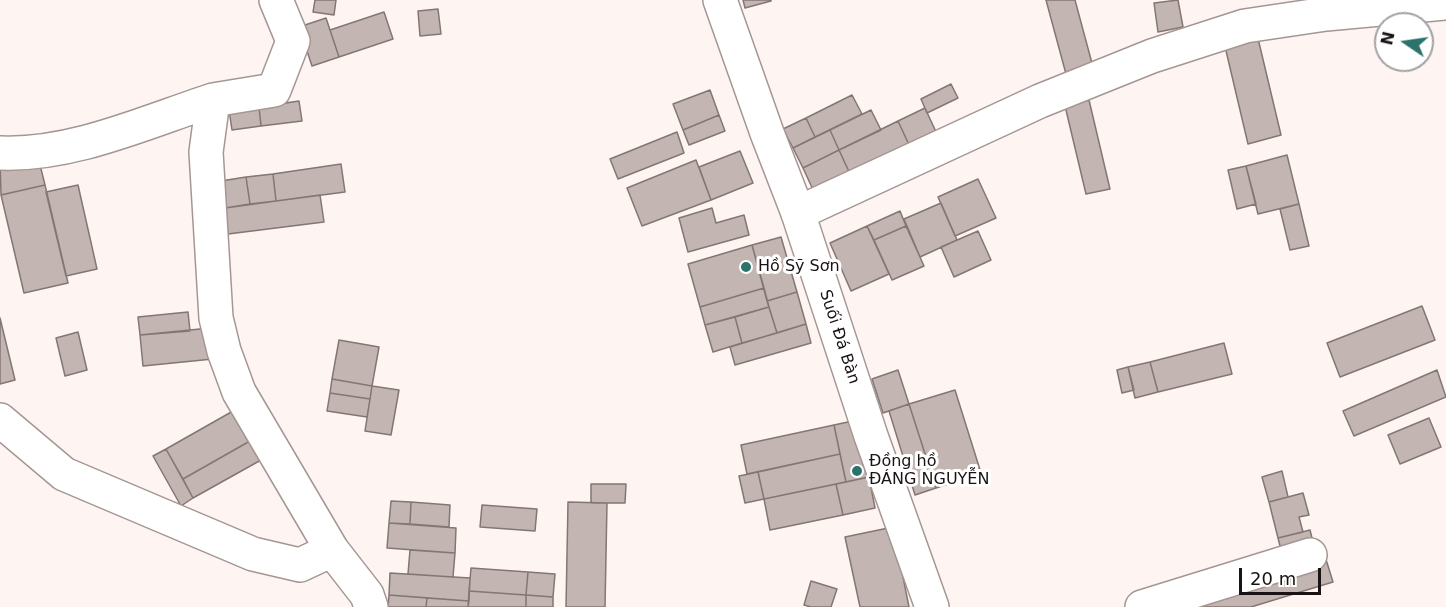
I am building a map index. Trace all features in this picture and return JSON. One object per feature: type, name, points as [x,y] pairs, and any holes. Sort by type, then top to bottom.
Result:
[{"type":"street","points":[[0,153],[73,146],[213,100],[273,90],[293,41],[276,0]]},
{"type":"street","name":"Suối Đá Bàn","points":[[720,0],[798,213],[871,436],[932,607]]},
{"type":"street","points":[[798,213],[1040,101],[1152,56],[1243,13],[1326,14],[1446,3]]},
{"type":"street","points":[[213,100],[206,152],[216,318],[224,351],[239,392],[332,550],[367,595],[371,607]]},
{"type":"street","points":[[0,420],[64,474],[253,554],[300,565],[332,550]]},
{"type":"street","points":[[1142,607],[1310,555]]},
{"type":"building","points":[[315,0],[336,0],[334,15],[313,12]]},
{"type":"building","points":[[743,0],[771,0],[771,1],[745,8]]},
{"type":"building","points":[[1046,0],[1075,0],[1093,67],[1066,74]]},
{"type":"building","points":[[1178,0],[1183,27],[1158,32],[1154,3]]},
{"type":"building","points":[[438,9],[441,34],[420,36],[418,11]]},
{"type":"building","points":[[384,12],[393,39],[339,57],[330,30]]},
{"type":"building","points":[[326,18],[339,57],[312,66],[299,27]]},
{"type":"building","points":[[1256,30],[1281,135],[1248,144],[1223,38]]},
{"type":"building","points":[[951,84],[958,98],[927,113],[921,99]]},
{"type":"building","points":[[710,90],[719,115],[683,130],[673,104]]},
{"type":"building","points":[[852,95],[862,114],[815,137],[806,118]]},
{"type":"building","points":[[1089,100],[1110,189],[1086,194],[1065,106]]},
{"type":"building","points":[[299,101],[302,121],[261,126],[259,107]]},
{"type":"building","points":[[259,107],[261,126],[232,130],[229,110]]},
{"type":"building","points":[[925,108],[937,134],[910,147],[898,121]]},
{"type":"building","points":[[871,110],[881,130],[839,150],[830,130]]},
{"type":"building","points":[[719,115],[725,131],[689,145],[683,130]]},
{"type":"building","points":[[806,118],[815,137],[793,148],[783,129]]},
{"type":"building","points":[[898,121],[910,147],[851,176],[839,150]]},
{"type":"building","points":[[830,130],[839,150],[803,168],[793,148]]},
{"type":"building","points":[[677,132],[684,153],[618,179],[610,159]]},
{"type":"building","points":[[839,150],[851,176],[815,194],[803,168]]},
{"type":"building","points":[[740,151],[753,183],[711,200],[699,167]]},
{"type":"building","points":[[37,153],[45,185],[1,195],[0,162]]},
{"type":"building","points":[[1287,155],[1299,204],[1258,214],[1246,166]]},
{"type":"building","points":[[696,160],[711,200],[642,226],[627,188]]},
{"type":"building","points":[[341,164],[345,192],[276,201],[273,174]]},
{"type":"building","points":[[1246,166],[1256,204],[1237,209],[1228,170]]},
{"type":"building","points":[[273,174],[276,201],[250,204],[246,177]]},
{"type":"building","points":[[246,177],[250,204],[225,208],[221,181]]},
{"type":"building","points":[[978,179],[996,218],[955,236],[938,197]]},
{"type":"building","points":[[45,185],[68,283],[24,293],[1,195]]},
{"type":"building","points":[[78,185],[97,269],[66,276],[46,192]]},
{"type":"building","points":[[320,195],[324,222],[228,234],[225,208]]},
{"type":"building","points":[[941,203],[957,240],[920,257],[904,219]]},
{"type":"building","points":[[1299,204],[1309,246],[1290,250],[1280,209]]},
{"type":"building","points":[[712,208],[716,223],[744,215],[749,235],[688,252],[679,218]]},
{"type":"building","points":[[900,211],[906,226],[874,240],[867,226]]},
{"type":"building","points":[[867,226],[889,274],[851,291],[830,243]]},
{"type":"building","points":[[906,226],[924,266],[892,280],[874,240]]},
{"type":"building","points":[[978,231],[991,260],[954,277],[941,247]]},
{"type":"building","points":[[781,237],[797,292],[767,301],[752,245]]},
{"type":"building","points":[[752,245],[764,288],[700,307],[688,264]]},
{"type":"building","points":[[764,288],[769,307],[705,325],[700,307]]},
{"type":"building","points":[[797,292],[806,324],[777,333],[767,301]]},
{"type":"building","points":[[1422,306],[1435,340],[1340,377],[1327,343]]},
{"type":"building","points":[[769,307],[777,333],[742,343],[735,317]]},
{"type":"building","points":[[188,312],[190,331],[140,335],[138,317]]},
{"type":"building","points":[[735,317],[742,343],[713,352],[705,325]]},
{"type":"building","points":[[0,318],[15,380],[0,384]]},
{"type":"building","points":[[806,324],[811,343],[735,365],[730,347]]},
{"type":"building","points":[[210,328],[213,359],[143,366],[140,335]]},
{"type":"building","points":[[78,332],[87,370],[65,376],[56,338]]},
{"type":"building","points":[[339,340],[379,347],[372,386],[332,379]]},
{"type":"building","points":[[1224,343],[1232,374],[1158,392],[1150,362]]},
{"type":"building","points":[[1150,362],[1158,392],[1135,398],[1128,367]]},
{"type":"building","points":[[1128,367],[1134,390],[1122,393],[1117,370]]},
{"type":"building","points":[[898,370],[909,404],[883,413],[872,379]]},
{"type":"building","points":[[1437,370],[1446,397],[1354,436],[1343,411]]},
{"type":"building","points":[[332,379],[372,386],[370,399],[330,393]]},
{"type":"building","points":[[372,386],[399,390],[391,435],[365,431]]},
{"type":"building","points":[[955,390],[981,473],[936,488],[909,404]]},
{"type":"building","points":[[330,393],[370,399],[367,417],[327,411]]},
{"type":"building","points":[[909,404],[936,488],[915,495],[889,411]]},
{"type":"building","points":[[233,411],[250,441],[183,479],[166,449]]},
{"type":"building","points":[[1429,418],[1441,447],[1400,464],[1388,435]]},
{"type":"building","points":[[857,420],[869,477],[846,482],[834,425]]},
{"type":"building","points":[[834,425],[840,454],[747,474],[741,445]]},
{"type":"building","points":[[250,441],[261,460],[193,498],[183,479]]},
{"type":"building","points":[[166,449],[193,498],[181,506],[153,456]]},
{"type":"building","points":[[840,454],[846,482],[764,499],[758,472]]},
{"type":"building","points":[[1282,471],[1288,497],[1269,502],[1262,477]]},
{"type":"building","points":[[758,472],[764,499],[745,503],[739,476]]},
{"type":"building","points":[[869,477],[875,508],[843,515],[836,484]]},
{"type":"building","points":[[591,484],[626,484],[625,503],[591,503]]},
{"type":"building","points":[[836,484],[843,515],[770,530],[764,499]]},
{"type":"building","points":[[1303,493],[1309,515],[1299,517],[1303,532],[1278,538],[1269,502]]},
{"type":"building","points":[[391,501],[411,502],[410,524],[389,523]]},
{"type":"building","points":[[411,502],[450,505],[449,527],[410,524]]},
{"type":"building","points":[[568,502],[607,503],[605,607],[566,607]]},
{"type":"building","points":[[482,505],[537,509],[535,531],[480,527]]},
{"type":"building","points":[[389,523],[456,528],[455,553],[387,548]]},
{"type":"building","points":[[893,527],[909,607],[860,607],[845,537]]},
{"type":"building","points":[[1310,530],[1315,550],[1283,558],[1278,538]]},
{"type":"building","points":[[410,550],[455,553],[453,577],[408,574]]},
{"type":"building","points":[[1324,553],[1333,582],[1251,607],[1177,607]]},
{"type":"building","points":[[471,568],[528,572],[526,595],[469,591]]},
{"type":"building","points":[[528,572],[555,574],[553,597],[526,595]]},
{"type":"building","points":[[390,573],[470,578],[469,601],[389,595]]},
{"type":"building","points":[[811,581],[837,589],[831,607],[804,605]]},
{"type":"building","points":[[469,591],[526,595],[526,607],[468,607]]},
{"type":"building","points":[[389,595],[427,598],[426,607],[388,607]]},
{"type":"building","points":[[526,595],[553,597],[553,607],[526,607]]},
{"type":"building","points":[[427,598],[469,601],[468,607],[426,607]]},
{"type":"place","name":"Hồ Sỹ Sơn","points":[[746,267]]},
{"type":"place","name":"Đồng hồ ĐÁNG NGUYỄN","points":[[857,471]]}]
